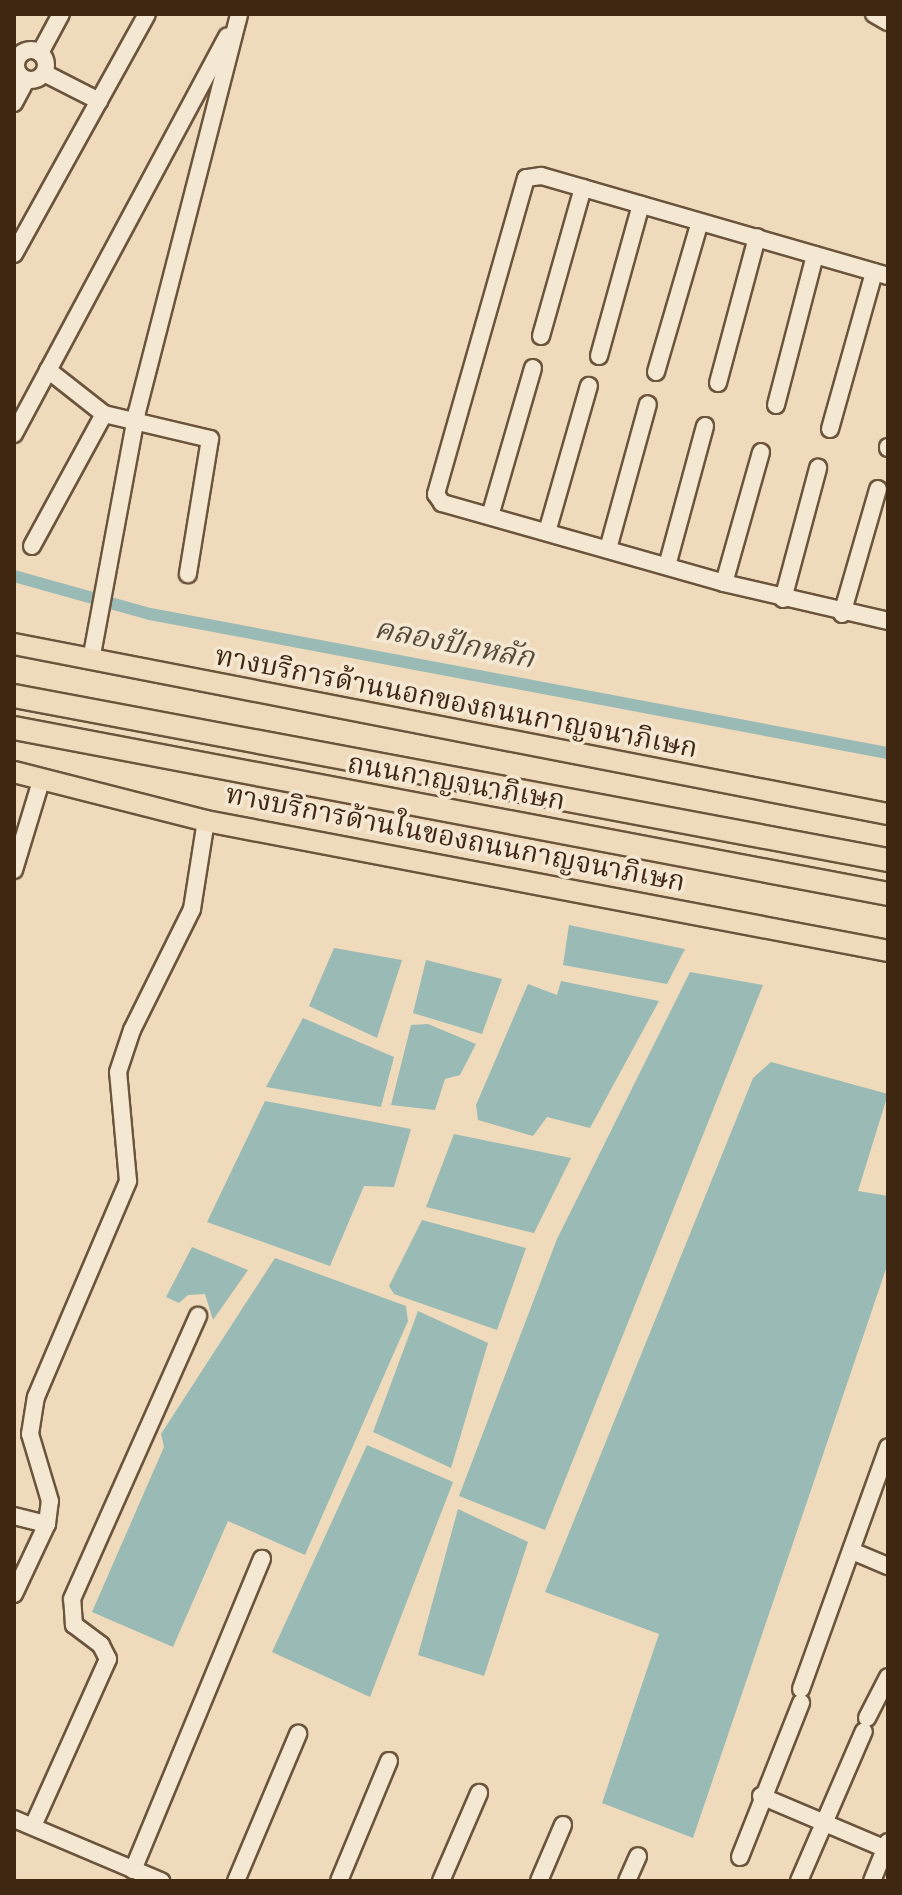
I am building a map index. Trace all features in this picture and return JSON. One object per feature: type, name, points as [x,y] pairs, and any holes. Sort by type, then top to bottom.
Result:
[{"type":"highway","name":"ถนนกาญจนาภิเษก","points":[[14,696],[888,860]]},
{"type":"highway","name":"ถนนกาญจนาภิเษก","points":[[14,728],[888,894]]},
{"type":"main road","name":"ทางบริการด้านนอกของถนนกาญจนาภิเษก","points":[[14,644],[888,814]]},
{"type":"main road","name":"ทางบริการด้านในของถนนกาญจนาภิเษก","points":[[14,772],[206,821],[888,951]]},
{"type":"street","points":[[44,73],[40,53],[61,14]]},
{"type":"street","points":[[14,254],[147,14]]},
{"type":"street","points":[[14,434],[239,14]]},
{"type":"street","points":[[91,660],[134,425],[239,14]]},
{"type":"street","points":[[874,14],[888,22]]},
{"type":"street","points":[[26,80],[17,72],[15,58],[25,51],[40,53]]},
{"type":"street","points":[[14,103],[26,80],[44,73],[99,101]]},
{"type":"street","points":[[180,125],[207,141]]},
{"type":"street","points":[[830,429],[881,274],[541,176],[526,178],[498,264],[436,494],[442,503],[724,583],[842,614],[888,621]]},
{"type":"street","points":[[541,336],[583,188]]},
{"type":"street","points":[[599,356],[641,205]]},
{"type":"street","points":[[656,372],[700,222]]},
{"type":"street","points":[[718,383],[757,237]]},
{"type":"street","points":[[776,405],[815,255]]},
{"type":"street","points":[[490,516],[533,368]]},
{"type":"street","points":[[48,370],[104,414],[134,425],[210,439],[188,574]]},
{"type":"street","points":[[547,532],[589,386]]},
{"type":"street","points":[[608,549],[648,404]]},
{"type":"street","points":[[32,546],[104,414]]},
{"type":"street","points":[[667,566],[705,426]]},
{"type":"street","points":[[724,583],[761,452]]},
{"type":"street","points":[[783,599],[818,468]]},
{"type":"street","points":[[842,614],[878,489]]},
{"type":"street","points":[[14,870],[42,778]]},
{"type":"street","points":[[14,1594],[47,1524],[50,1501],[30,1434],[36,1397],[128,1181],[118,1072],[132,1030],[192,909],[206,821]]},
{"type":"street","points":[[33,1826],[108,1659],[101,1645],[74,1625],[72,1599],[198,1316]]},
{"type":"street","points":[[740,1857],[801,1696],[888,1447]]},
{"type":"street","points":[[14,1516],[47,1524]]},
{"type":"street","points":[[852,1551],[888,1566]]},
{"type":"street","points":[[133,1870],[262,1559]]},
{"type":"street","points":[[799,1881],[888,1677]]},
{"type":"street","points":[[236,1881],[298,1734]]},
{"type":"street","points":[[339,1881],[389,1761]]},
{"type":"street","points":[[441,1881],[479,1793]]},
{"type":"street","points":[[761,1796],[887,1847],[872,1881]]},
{"type":"street","points":[[14,1819],[161,1881]]},
{"type":"street","points":[[539,1881],[563,1825]]},
{"type":"street","points":[[627,1881],[638,1856]]},
{"type":"water","points":[[569,925],[685,949],[667,984],[563,965]]},
{"type":"water","points":[[334,948],[402,960],[377,1038],[309,1006]]},
{"type":"water","points":[[426,960],[502,979],[482,1034],[413,1013]]},
{"type":"water","points":[[690,972],[763,985],[545,1530],[459,1496],[557,1239]]},
{"type":"water","points":[[561,981],[659,1001],[590,1128],[547,1117],[533,1136],[478,1120],[476,1105],[528,984],[557,995]]},
{"type":"water","points":[[303,1018],[394,1057],[381,1107],[266,1087]]},
{"type":"water","points":[[428,1024],[476,1044],[460,1075],[445,1079],[435,1110],[391,1105],[411,1025]]},
{"type":"water","points":[[771,1062],[888,1094],[858,1191],[888,1196],[888,1263],[693,1838],[602,1803],[659,1634],[545,1592],[753,1078]]},
{"type":"water","points":[[265,1101],[411,1129],[394,1187],[364,1186],[330,1266],[207,1222]]},
{"type":"water","points":[[454,1134],[571,1158],[534,1233],[426,1207]]},
{"type":"water","points":[[422,1220],[526,1248],[497,1330],[394,1294],[389,1286]]},
{"type":"water","points":[[192,1247],[248,1270],[213,1320],[205,1294],[188,1295],[179,1303],[166,1297]]},
{"type":"water","points":[[275,1258],[406,1306],[408,1321],[305,1555],[228,1521],[173,1647],[92,1612],[164,1447],[161,1434]]},
{"type":"water","points":[[418,1311],[488,1343],[451,1468],[373,1432]]},
{"type":"water","points":[[367,1445],[453,1482],[370,1697],[272,1652]]},
{"type":"water","points":[[458,1509],[528,1542],[484,1676],[418,1655]]},
{"type":"waterway","name":"คลองปักหลัก","points":[[14,576],[150,614],[888,753]]}]
